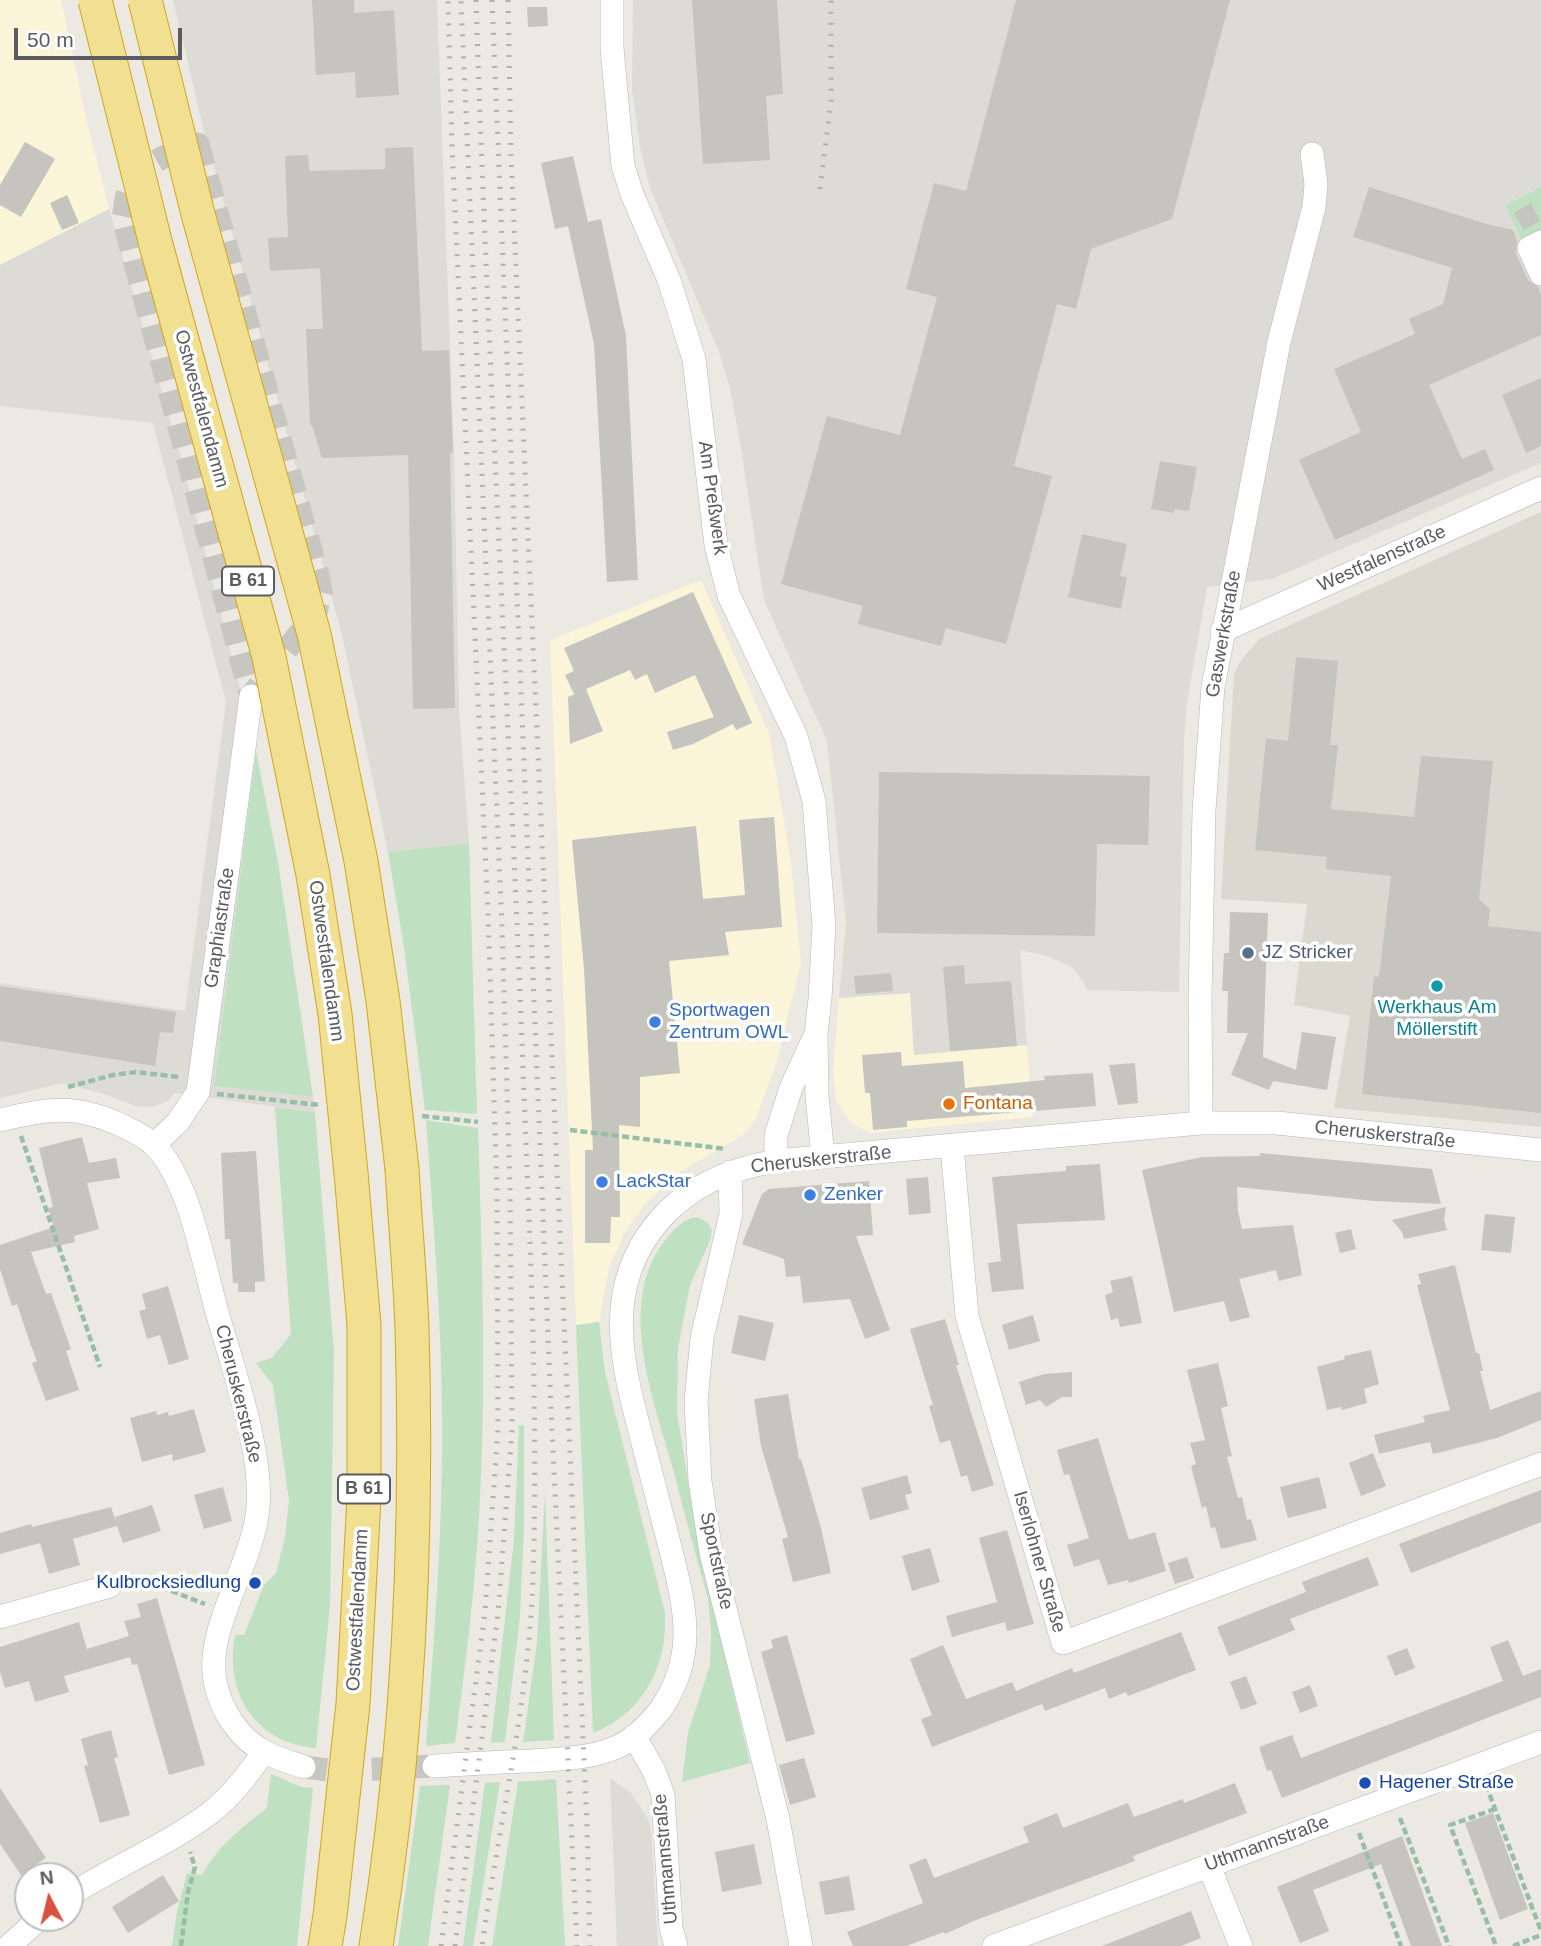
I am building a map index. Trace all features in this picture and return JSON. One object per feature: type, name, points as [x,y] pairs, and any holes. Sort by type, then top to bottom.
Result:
[{"type":"highway","name":"Ostwestfalendamm","points":[[95,0],[156,245],[269,657],[317,900],[335,1014],[364,1325],[364,1497],[353,1704],[325,1946]]},
{"type":"highway","name":"B 61","points":[[145,0],[198,214],[314,634],[363,874],[383,1001],[401,1169],[412,1327],[410,1609],[400,1756],[376,1946]]},
{"type":"street","name":"Am Preßwerk","points":[[612,0],[612,48],[622,166],[669,280],[694,359],[716,545],[729,596],[796,736],[814,802],[824,926],[816,1034],[822,1157]]},
{"type":"street","name":"Gaswerkstraße","points":[[1201,1123],[1200,998],[1204,810],[1209,728],[1222,631],[1279,342],[1314,207],[1316,184],[1312,154]]},
{"type":"street","points":[[1541,242],[1529,248],[1541,274]]},
{"type":"street","name":"Westfalenstraße","points":[[1222,631],[1541,488]]},
{"type":"street","name":"Graphiastraße","points":[[154,1145],[178,1122],[198,1092],[251,696]]},
{"type":"street","name":"Am Preßwerk","points":[[765,1163],[791,1088],[816,1034]]},
{"type":"street","name":"Cheruskerstraße","points":[[7,1118],[45,1110],[78,1110],[111,1120],[154,1145],[170,1167],[186,1200],[253,1446],[258,1479],[255,1533],[215,1645],[214,1679],[222,1708],[243,1736],[264,1752],[304,1767]]},
{"type":"street","name":"Cheruskerstraße","points":[[434,1766],[574,1758],[619,1746],[656,1715],[675,1688],[685,1655],[685,1622],[679,1583],[629,1388],[621,1347],[621,1307],[630,1267],[645,1237],[669,1208],[697,1186],[730,1172],[765,1163],[1201,1123],[1277,1123],[1541,1150]]},
{"type":"street","name":"Iserlohner Straße","points":[[952,1147],[967,1316],[1063,1643],[1541,1464]]},
{"type":"street","name":"Sportstraße","points":[[730,1172],[731,1214],[702,1338],[695,1401],[701,1481],[711,1553],[778,1819],[801,1946]]},
{"type":"street","points":[[0,1617],[110,1586]]},
{"type":"street","name":"Uthmannstraße","points":[[634,1736],[663,1795],[671,1928],[676,1946]]},
{"type":"street","name":"Uthmannstraße","points":[[993,1946],[1541,1742]]},
{"type":"street","points":[[84,1886],[178,1834],[211,1812],[238,1787],[264,1752]]},
{"type":"street","points":[[1209,1866],[1241,1946]]},
{"type":"street","points":[[9,1946],[24,1932]]},
{"type":"path","points":[[62,1088],[136,1072],[182,1077],[198,1092]]},
{"type":"path","points":[[7,1118],[100,1367]]},
{"type":"path","points":[[570,1130],[718,1147],[765,1163]]},
{"type":"path","points":[[110,1586],[161,1587],[226,1613]]},
{"type":"path","points":[[1479,1765],[1541,1933],[1513,1946]]},
{"type":"path","points":[[1392,1797],[1449,1946]]},
{"type":"path","points":[[1495,1809],[1450,1825],[1496,1946]]},
{"type":"path","points":[[1352,1812],[1401,1946]]},
{"type":"path","points":[[178,1834],[192,1854],[195,1867],[188,1892],[181,1946]]},
{"type":"shaded area","points":[[0,0],[61,0],[109,209],[0,265]]},
{"type":"shaded area","points":[[173,0],[437,0],[454,454],[459,706],[469,843],[388,852],[342,635],[204,131]]},
{"type":"shaded area","points":[[633,0],[1541,0],[1541,187],[1505,205],[1541,284],[1541,463],[1272,579],[1207,587],[1187,702],[1184,740],[1179,992],[1088,990],[1073,968],[1048,956],[1020,950],[1027,1045],[914,1055],[910,993],[839,998],[846,923],[827,741],[764,600],[730,388],[719,352],[650,188],[640,147],[632,90]]},
{"type":"shaded area","points":[[109,209],[180,454],[256,751],[214,1086],[313,1097],[315,1112],[175,1093],[168,1101],[153,1107],[135,1106],[104,1094],[62,1083],[0,1098],[0,983],[185,1011],[226,702],[153,423],[0,406],[0,265]]},
{"type":"shaded area","points":[[1541,512],[1541,1127],[1334,1108],[1350,1016],[1294,1005],[1307,904],[1221,899],[1234,674],[1239,663],[1259,639]]},
{"type":"shaded area","points":[[701,580],[769,733],[791,862],[801,963],[777,1061],[756,1119],[743,1135],[680,1172],[644,1205],[624,1234],[609,1268],[599,1322],[576,1325],[550,640]]},
{"type":"shaded area","points":[[910,993],[914,1055],[1027,1045],[1033,1117],[870,1133],[850,1122],[836,1101],[833,1070],[839,998]]},
{"type":"shaded area","points":[[610,1778],[631,1793],[648,1819],[651,1830],[658,1946],[617,1946]]},
{"type":"green space","points":[[1541,187],[1541,284],[1505,205]]},
{"type":"green space","points":[[256,751],[278,862],[313,1097],[214,1086]]},
{"type":"green space","points":[[469,843],[477,1114],[425,1110],[404,947],[388,852]]},
{"type":"green space","points":[[275,1107],[315,1112],[334,1353],[330,1605],[316,1748],[295,1744],[276,1736],[261,1725],[248,1711],[234,1676],[235,1635],[244,1635],[264,1585],[276,1573],[285,1537],[289,1501],[273,1385],[256,1363],[272,1358],[291,1334]]},
{"type":"green space","points":[[426,1120],[478,1128],[483,1371],[477,1544],[455,1743],[426,1746],[439,1544],[442,1384]]},
{"type":"green space","points":[[697,1217],[707,1222],[712,1230],[710,1241],[690,1285],[678,1348],[677,1413],[698,1542],[750,1763],[682,1782],[688,1733],[710,1665],[711,1631],[708,1599],[649,1382],[641,1321],[643,1291],[651,1263],[674,1230]]},
{"type":"green space","points":[[599,1322],[605,1372],[665,1613],[665,1632],[657,1669],[639,1700],[611,1725],[593,1733],[576,1325]]},
{"type":"green space","points":[[519,1425],[524,1426],[524,1527],[520,1616],[505,1742],[491,1743],[514,1539]]},
{"type":"green space","points":[[545,1493],[554,1740],[523,1742],[537,1642]]},
{"type":"green space","points":[[271,1774],[301,1787],[313,1788],[297,1946],[172,1946],[187,1873],[202,1875],[239,1830],[267,1808]]},
{"type":"green space","points":[[556,1779],[565,1946],[492,1946],[518,1782]]},
{"type":"green space","points":[[500,1782],[473,1946],[463,1946],[485,1783]]},
{"type":"green space","points":[[450,1785],[428,1946],[398,1946],[420,1786]]},
{"type":"building","points":[[312,0],[354,0],[354,13],[394,10],[399,95],[356,98],[355,72],[316,75]]},
{"type":"building","points":[[692,0],[777,0],[783,94],[766,96],[770,160],[703,164]]},
{"type":"building","points":[[1016,0],[1230,0],[1172,219],[1091,249],[1076,309],[1057,304],[1014,466],[1052,476],[1006,644],[946,628],[941,646],[858,624],[863,606],[781,584],[827,416],[900,435],[937,297],[906,289],[934,183],[966,191]]},
{"type":"building","points":[[527,7],[547,7],[548,26],[528,27]]},
{"type":"building","points":[[25,142],[55,159],[21,217],[0,205],[0,185]]},
{"type":"building","points":[[413,147],[422,351],[449,350],[453,453],[450,453],[455,708],[413,709],[408,455],[322,458],[310,425],[306,329],[323,329],[320,268],[270,271],[268,238],[288,237],[285,156],[308,155],[309,171],[385,169],[385,148]]},
{"type":"building","points":[[573,156],[588,222],[601,219],[626,336],[638,580],[607,582],[594,344],[568,226],[555,229],[541,163]]},
{"type":"building","points":[[1369,187],[1513,230],[1517,241],[1516,254],[1528,280],[1538,287],[1541,295],[1541,335],[1429,385],[1462,459],[1485,449],[1494,470],[1335,540],[1299,460],[1361,432],[1334,369],[1415,334],[1409,319],[1443,304],[1452,268],[1353,237]]},
{"type":"building","points":[[67,195],[79,223],[62,230],[50,203]]},
{"type":"building","points":[[1531,203],[1540,221],[1524,230],[1514,213]]},
{"type":"building","points":[[1541,378],[1541,446],[1526,453],[1502,395]]},
{"type":"building","points":[[1160,461],[1197,467],[1189,511],[1175,509],[1174,513],[1151,509]]},
{"type":"building","points":[[1082,534],[1127,544],[1120,576],[1127,577],[1121,609],[1068,597]]},
{"type":"building","points":[[693,592],[752,723],[736,730],[733,724],[693,744],[673,750],[667,732],[714,717],[695,675],[655,693],[647,674],[635,680],[630,670],[586,689],[603,731],[570,744],[568,697],[577,693],[574,694],[565,675],[574,671],[564,648]]},
{"type":"building","points":[[1296,657],[1338,661],[1330,745],[1338,745],[1331,809],[1414,817],[1421,756],[1493,761],[1479,899],[1490,909],[1488,926],[1541,932],[1541,1113],[1362,1094],[1374,976],[1379,977],[1391,876],[1326,869],[1327,857],[1255,850],[1266,738],[1288,741]]},
{"type":"building","points":[[879,772],[1150,776],[1148,845],[1097,844],[1095,936],[877,933]]},
{"type":"building","points":[[774,817],[782,927],[725,932],[729,955],[669,961],[680,1073],[640,1077],[640,1127],[619,1125],[620,1217],[611,1217],[610,1243],[585,1243],[585,1150],[593,1150],[584,969],[572,840],[696,826],[703,899],[745,895],[739,820]]},
{"type":"building","points":[[1230,912],[1268,913],[1263,1057],[1296,1070],[1302,1032],[1336,1037],[1327,1090],[1273,1081],[1269,1090],[1231,1075],[1248,1033],[1227,1033],[1228,991],[1222,991],[1224,953],[1229,953]]},
{"type":"building","points":[[964,965],[965,984],[1011,981],[1017,1046],[950,1051],[943,967]]},
{"type":"building","points":[[891,973],[893,991],[856,994],[854,976]]},
{"type":"building","points":[[0,986],[176,1012],[173,1033],[160,1032],[155,1066],[0,1041]]},
{"type":"building","points":[[901,1052],[902,1066],[963,1061],[965,1088],[1045,1080],[1044,1076],[1093,1073],[1096,1106],[907,1121],[907,1127],[873,1130],[870,1093],[865,1093],[862,1055]]},
{"type":"building","points":[[1135,1063],[1138,1103],[1118,1105],[1109,1065]]},
{"type":"building","points":[[82,1137],[89,1163],[116,1158],[120,1178],[87,1183],[99,1229],[74,1236],[75,1242],[31,1252],[46,1294],[51,1293],[71,1349],[66,1351],[79,1390],[46,1401],[32,1363],[37,1361],[17,1304],[12,1306],[0,1269],[0,1245],[54,1227],[48,1208],[53,1207],[39,1148]]},
{"type":"building","points":[[256,1151],[265,1281],[255,1282],[255,1292],[238,1292],[238,1283],[233,1283],[230,1239],[225,1239],[221,1153]]},
{"type":"building","points":[[1260,1153],[1432,1169],[1441,1204],[1375,1201],[1237,1187],[1242,1229],[1293,1225],[1302,1275],[1279,1281],[1276,1270],[1239,1279],[1250,1317],[1230,1322],[1224,1301],[1174,1312],[1142,1170],[1202,1157],[1260,1156]]},
{"type":"building","points":[[1100,1164],[1105,1220],[1017,1224],[1024,1289],[992,1292],[988,1263],[1001,1261],[992,1177],[1066,1171],[1066,1166]]},
{"type":"building","points":[[928,1177],[931,1213],[909,1215],[906,1179]]},
{"type":"building","points":[[869,1181],[873,1235],[856,1236],[890,1330],[865,1339],[850,1299],[803,1303],[800,1276],[786,1277],[784,1259],[742,1244],[762,1194],[769,1189]]},
{"type":"building","points":[[1446,1207],[1444,1220],[1447,1230],[1404,1239],[1392,1220]]},
{"type":"building","points":[[1485,1214],[1515,1217],[1511,1253],[1481,1250]]},
{"type":"building","points":[[1351,1229],[1356,1249],[1340,1253],[1335,1233]]},
{"type":"building","points":[[1455,1265],[1476,1353],[1479,1353],[1483,1371],[1480,1371],[1490,1410],[1541,1391],[1541,1420],[1497,1438],[1433,1454],[1430,1442],[1379,1454],[1374,1435],[1425,1422],[1423,1416],[1450,1410],[1417,1285],[1421,1284],[1418,1274]]},
{"type":"building","points":[[1132,1276],[1142,1323],[1120,1327],[1118,1318],[1111,1320],[1105,1295],[1113,1292],[1110,1281]]},
{"type":"building","points":[[168,1286],[189,1359],[169,1365],[160,1335],[147,1339],[139,1311],[146,1309],[142,1294]]},
{"type":"building","points":[[739,1315],[774,1323],[765,1361],[731,1353]]},
{"type":"building","points":[[1033,1315],[1040,1341],[1009,1350],[1002,1325]]},
{"type":"building","points":[[945,1319],[959,1365],[956,1365],[994,1485],[972,1492],[967,1475],[961,1477],[950,1440],[940,1443],[929,1406],[933,1405],[910,1329]]},
{"type":"building","points":[[1371,1350],[1379,1384],[1364,1389],[1367,1403],[1342,1410],[1341,1407],[1327,1410],[1317,1367],[1345,1359],[1344,1356]]},
{"type":"building","points":[[1218,1363],[1228,1406],[1221,1408],[1232,1456],[1227,1457],[1238,1498],[1242,1497],[1247,1520],[1251,1519],[1257,1540],[1221,1549],[1215,1527],[1211,1528],[1206,1506],[1202,1508],[1191,1466],[1196,1464],[1190,1443],[1205,1440],[1187,1370]]},
{"type":"building","points":[[1072,1372],[1072,1397],[1062,1397],[1046,1407],[1040,1400],[1026,1405],[1019,1382],[1044,1374]]},
{"type":"building","points":[[788,1394],[799,1459],[821,1528],[831,1573],[793,1582],[782,1539],[788,1537],[761,1446],[754,1399]]},
{"type":"building","points":[[194,1409],[206,1452],[173,1461],[172,1454],[142,1462],[130,1418],[156,1411],[157,1415],[168,1412],[169,1416]]},
{"type":"building","points":[[1098,1438],[1129,1540],[1155,1532],[1166,1571],[1129,1583],[1128,1580],[1108,1585],[1099,1559],[1074,1567],[1067,1545],[1089,1538],[1069,1474],[1064,1475],[1057,1450]]},
{"type":"building","points":[[1373,1453],[1386,1486],[1361,1496],[1349,1463]]},
{"type":"building","points":[[907,1475],[912,1493],[905,1495],[909,1509],[870,1520],[861,1488]]},
{"type":"building","points":[[1319,1477],[1327,1508],[1288,1518],[1280,1487]]},
{"type":"building","points":[[223,1487],[232,1521],[204,1529],[194,1495]]},
{"type":"building","points":[[1541,1490],[1541,1522],[1411,1573],[1399,1544]]},
{"type":"building","points":[[152,1505],[161,1531],[123,1543],[117,1526],[73,1539],[80,1565],[49,1574],[40,1543],[0,1554],[0,1533],[111,1507],[116,1522],[115,1517]]},
{"type":"building","points":[[1007,1530],[1034,1624],[1007,1631],[1005,1622],[952,1637],[946,1616],[997,1602],[979,1538]]},
{"type":"building","points":[[930,1548],[940,1582],[912,1591],[902,1556]]},
{"type":"building","points":[[1187,1557],[1194,1578],[1175,1584],[1168,1563]]},
{"type":"building","points":[[1368,1557],[1379,1585],[1290,1619],[1295,1630],[1229,1656],[1217,1627],[1306,1592],[1302,1582]]},
{"type":"building","points":[[157,1598],[205,1765],[169,1775],[137,1664],[132,1665],[130,1657],[64,1676],[69,1692],[35,1702],[29,1681],[5,1688],[0,1672],[0,1647],[79,1622],[87,1649],[129,1636],[124,1621],[141,1617],[137,1604]]},
{"type":"building","points":[[1181,1632],[1196,1670],[1128,1696],[1126,1692],[1109,1699],[1105,1688],[1045,1711],[1042,1704],[932,1747],[921,1719],[932,1715],[910,1659],[943,1645],[966,1699],[1012,1682],[1016,1691],[1072,1668],[1074,1673]]},
{"type":"building","points":[[787,1635],[815,1734],[786,1742],[761,1652],[773,1648],[771,1640]]},
{"type":"building","points":[[1508,1640],[1523,1676],[1541,1669],[1541,1697],[1282,1798],[1271,1770],[1267,1771],[1259,1747],[1292,1735],[1301,1758],[1503,1681],[1490,1647]]},
{"type":"building","points":[[1407,1648],[1415,1668],[1395,1676],[1387,1656]]},
{"type":"building","points":[[1246,1676],[1257,1704],[1241,1710],[1230,1682]]},
{"type":"building","points":[[1310,1685],[1318,1706],[1300,1713],[1292,1692]]},
{"type":"building","points":[[111,1730],[118,1757],[114,1758],[130,1815],[100,1823],[84,1766],[88,1765],[81,1739]]},
{"type":"building","points":[[804,1758],[816,1797],[790,1805],[779,1765]]},
{"type":"building","points":[[1235,1783],[1247,1813],[1133,1856],[1135,1861],[945,1934],[944,1932],[906,1946],[853,1946],[847,1932],[923,1903],[909,1865],[926,1858],[934,1878],[1029,1842],[1023,1827],[1057,1813],[1063,1828],[1128,1803],[1134,1817],[1183,1799],[1184,1803]]},
{"type":"building","points":[[0,1788],[46,1858],[40,1862],[14,1862],[14,1865],[0,1844]]},
{"type":"building","points":[[1493,1813],[1528,1909],[1500,1920],[1465,1823]]},
{"type":"building","points":[[1402,1836],[1442,1946],[1411,1946],[1381,1864],[1313,1890],[1329,1931],[1300,1943],[1277,1887]]},
{"type":"building","points":[[754,1844],[762,1884],[722,1892],[715,1852]]},
{"type":"building","points":[[163,1875],[179,1901],[128,1933],[112,1907]]},
{"type":"building","points":[[849,1876],[855,1910],[825,1915],[819,1882]]},
{"type":"building","points":[[1191,1911],[1201,1938],[1181,1946],[1102,1946]]},
{"type":"tunnel","points":[[198,144],[321,592],[316,612],[251,696],[123,218],[128,193],[141,172],[168,155],[198,144]]},
{"type":"tunnel","points":[[304,1767],[337,1771],[434,1766]]},
{"type":"railway","points":[[441,1946],[485,1612],[498,1429],[497,1190],[488,912],[452,146],[448,0]]},
{"type":"railway","points":[[455,1946],[498,1613],[512,1430],[510,1187],[502,926],[461,0]]},
{"type":"railway","points":[[476,0],[521,1019],[535,1437],[533,1577],[526,1670],[482,1946]]},
{"type":"railway","points":[[492,0],[552,1430],[577,1946]]},
{"type":"railway","points":[[508,0],[511,155],[587,1824],[590,1946]]},
{"type":"railway","points":[[820,189],[831,101],[831,0]]},
{"type":"place","name":"JZ Stricker","points":[[1248,953]]},
{"type":"place","name":"Werkhaus Am Möllerstift","points":[[1437,986]]},
{"type":"place","name":"Sportwagen Zentrum OWL","points":[[655,1022]]},
{"type":"place","name":"Fontana","points":[[949,1104]]},
{"type":"place","name":"LackStar","points":[[602,1182]]},
{"type":"place","name":"Zenker","points":[[810,1195]]},
{"type":"place","name":"Kulbrocksiedlung","points":[[255,1583]]},
{"type":"place","name":"Hagener Straße","points":[[1365,1783]]}]
